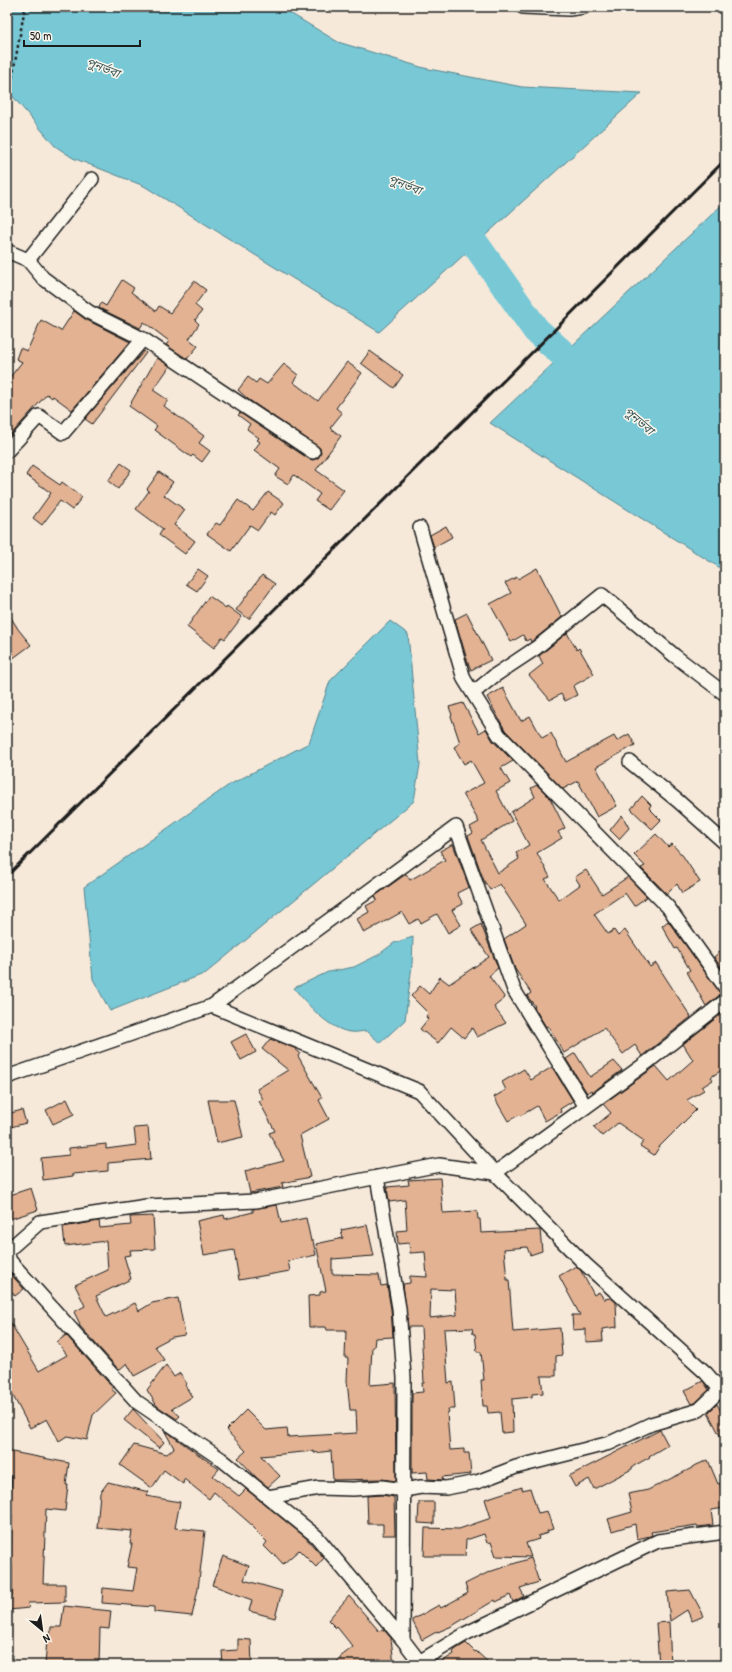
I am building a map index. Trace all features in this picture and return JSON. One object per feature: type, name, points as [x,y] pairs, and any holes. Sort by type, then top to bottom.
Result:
[{"type":"street","points":[[523,7],[569,9],[584,7]]},
{"type":"street","points":[[28,260],[92,179]]},
{"type":"street","points":[[7,251],[28,260],[43,278],[89,312],[143,339],[313,452]]},
{"type":"street","points":[[7,451],[39,416],[63,432],[143,339]]},
{"type":"street","points":[[420,528],[464,679],[499,735],[668,907],[725,987]]},
{"type":"street","points":[[473,692],[536,648],[602,595],[675,656],[725,694]]},
{"type":"street","points":[[630,762],[678,801],[725,843]]},
{"type":"street","points":[[7,1077],[212,1006],[456,826],[514,990],[586,1107]]},
{"type":"street","points":[[725,1001],[650,1061],[495,1173],[439,1165],[256,1201],[147,1206],[40,1222],[8,1257],[137,1402],[221,1459],[316,1536],[403,1640],[418,1664],[467,1633],[658,1541],[725,1532]]},
{"type":"street","points":[[212,1006],[419,1091],[495,1173],[585,1264],[706,1373],[723,1393],[700,1410],[651,1424],[610,1444],[516,1467],[477,1482],[446,1488],[421,1487],[404,1490],[382,1487],[353,1489],[319,1488],[268,1497]]},
{"type":"street","points":[[377,1177],[399,1308],[404,1378],[403,1640]]},
{"type":"path","points":[[8,102],[25,7]]},
{"type":"water","points":[[7,7],[280,7],[338,42],[424,68],[522,87],[642,93],[379,332],[144,186],[73,158],[55,146],[7,91]]},
{"type":"water","points":[[725,202],[725,571],[490,423]]},
{"type":"water","points":[[390,621],[408,634],[420,764],[414,801],[206,973],[110,1011],[93,979],[84,887],[229,785],[309,743],[330,681]]},
{"type":"water","points":[[413,937],[412,965],[405,1020],[380,1043],[367,1031],[351,1032],[335,1027],[319,1015],[294,988],[328,972],[354,967],[378,955],[394,943]]},
{"type":"building","points":[[122,280],[134,288],[131,292],[156,311],[159,306],[170,313],[194,281],[206,290],[195,305],[202,311],[195,320],[199,324],[189,339],[198,346],[187,359],[166,345],[169,341],[144,322],[140,328],[99,308],[101,303],[106,306]]},
{"type":"building","points":[[74,311],[85,319],[130,342],[72,410],[53,396],[52,398],[47,394],[7,439],[7,381],[22,362],[16,359],[20,348],[27,351],[41,320],[61,331]]},
{"type":"building","points":[[144,351],[146,353],[92,424],[85,419]]},
{"type":"building","points":[[370,351],[403,375],[394,388],[361,363]]},
{"type":"building","points":[[157,358],[170,366],[153,390],[168,400],[164,406],[204,436],[199,443],[210,451],[202,462],[193,455],[191,457],[154,430],[157,426],[129,406]]},
{"type":"building","points":[[347,362],[362,373],[336,408],[342,413],[330,428],[341,436],[316,470],[344,490],[329,510],[315,501],[320,494],[294,475],[288,484],[275,476],[280,469],[254,450],[260,442],[257,440],[259,438],[247,429],[250,424],[238,415],[240,413],[309,459],[313,460],[319,457],[321,452],[320,448],[249,400],[238,390],[248,377],[256,383],[259,379],[267,384],[284,364],[298,375],[293,382],[318,401]]},
{"type":"building","points":[[121,463],[131,470],[118,489],[108,481]]},
{"type":"building","points":[[32,466],[60,485],[62,482],[82,497],[72,510],[60,501],[42,525],[33,518],[51,493],[26,475]]},
{"type":"building","points":[[159,472],[173,482],[164,495],[185,510],[174,525],[195,541],[185,554],[159,535],[163,529],[136,509],[149,491],[147,489]]},
{"type":"building","points":[[268,492],[284,503],[275,515],[271,512],[258,530],[250,525],[231,551],[207,534],[216,523],[220,525],[238,500],[253,511]]},
{"type":"building","points":[[446,526],[452,537],[434,547],[430,535]]},
{"type":"building","points":[[537,568],[562,617],[531,642],[530,639],[526,641],[523,635],[511,642],[490,604],[511,593],[505,583],[517,577],[518,579]]},
{"type":"building","points":[[198,569],[208,576],[197,591],[186,584]]},
{"type":"building","points":[[262,575],[275,584],[249,619],[236,610]]},
{"type":"building","points":[[209,596],[226,608],[227,606],[242,617],[225,639],[222,637],[214,648],[187,627]]},
{"type":"building","points":[[7,611],[18,629],[31,645],[12,659],[7,652]]},
{"type":"building","points":[[467,613],[491,660],[471,670],[455,619]]},
{"type":"building","points":[[567,633],[577,650],[579,648],[594,674],[573,686],[577,695],[565,701],[561,694],[550,700],[529,675],[543,664],[539,656]]},
{"type":"building","points":[[503,688],[521,721],[530,716],[542,738],[551,733],[566,762],[614,736],[617,741],[629,734],[635,745],[596,767],[617,806],[597,817],[578,781],[563,789],[505,730],[487,697]]},
{"type":"building","points":[[463,703],[479,733],[486,729],[493,741],[513,761],[501,768],[510,783],[496,791],[512,821],[481,840],[498,873],[519,859],[516,853],[529,845],[511,812],[535,797],[531,788],[537,785],[550,798],[565,828],[558,832],[562,838],[537,853],[550,877],[545,879],[559,900],[580,885],[575,877],[586,870],[602,894],[628,877],[647,897],[634,906],[625,893],[594,914],[608,934],[614,930],[618,936],[625,930],[650,967],[656,963],[691,1017],[642,1056],[635,1045],[623,1054],[604,1028],[564,1053],[548,1026],[546,1027],[534,1007],[535,1006],[527,996],[531,993],[515,969],[504,939],[526,924],[500,884],[490,890],[484,881],[468,836],[473,833],[470,827],[479,822],[463,794],[484,783],[471,760],[464,764],[454,747],[460,743],[449,707]]},
{"type":"building","points":[[642,796],[651,805],[649,808],[661,820],[652,829],[631,809]]},
{"type":"building","points":[[622,815],[629,828],[619,839],[610,830]]},
{"type":"building","points":[[656,834],[668,847],[672,844],[683,856],[700,882],[682,893],[677,884],[667,894],[641,868],[645,866],[634,855]]},
{"type":"building","points":[[453,844],[469,887],[457,893],[463,904],[452,910],[461,925],[448,933],[437,914],[421,923],[418,919],[409,924],[402,912],[364,933],[357,919],[369,912],[366,906],[377,900],[375,896],[406,874],[410,880],[445,860],[440,851]]},
{"type":"building","points":[[668,921],[721,994],[706,1006],[687,972],[690,970],[677,948],[675,949],[662,926]]},
{"type":"building","points":[[481,924],[498,968],[489,976],[505,998],[494,1007],[506,1023],[477,1037],[472,1028],[464,1038],[451,1027],[438,1043],[420,1029],[428,1019],[426,1017],[428,1013],[411,996],[420,986],[429,994],[440,977],[449,984],[489,957],[471,930]]},
{"type":"building","points":[[725,947],[725,973],[714,957]]},
{"type":"building","points":[[725,1011],[725,1068],[711,1077],[713,1080],[702,1087],[704,1090],[687,1100],[696,1110],[660,1146],[654,1155],[640,1146],[644,1141],[618,1123],[602,1136],[594,1127],[611,1113],[603,1104],[656,1066],[669,1081],[693,1060],[683,1044]]},
{"type":"building","points":[[246,1034],[256,1052],[241,1060],[231,1042]]},
{"type":"building","points":[[270,1039],[294,1048],[300,1053],[298,1056],[322,1098],[319,1100],[329,1119],[300,1135],[310,1177],[282,1183],[283,1187],[250,1193],[245,1171],[284,1161],[269,1133],[275,1131],[259,1101],[263,1099],[257,1089],[288,1070],[262,1049]]},
{"type":"building","points":[[575,1053],[590,1077],[614,1061],[622,1070],[593,1092],[591,1090],[587,1093],[566,1059]]},
{"type":"building","points":[[552,1067],[573,1101],[560,1109],[561,1112],[545,1121],[537,1106],[508,1121],[494,1097],[506,1090],[502,1082],[524,1069],[531,1080]]},
{"type":"building","points":[[67,1099],[74,1114],[53,1124],[46,1110]]},
{"type":"building","points":[[208,1100],[234,1100],[243,1137],[217,1143]]},
{"type":"building","points":[[22,1110],[26,1123],[7,1128],[7,1114]]},
{"type":"building","points":[[148,1127],[151,1159],[108,1163],[108,1171],[73,1174],[73,1176],[43,1180],[41,1158],[69,1155],[69,1148],[106,1144],[106,1149],[136,1145],[134,1128]]},
{"type":"building","points":[[440,1178],[443,1213],[477,1211],[478,1219],[480,1219],[481,1233],[540,1230],[542,1251],[530,1255],[527,1247],[504,1249],[507,1280],[509,1280],[513,1332],[560,1328],[562,1355],[556,1356],[556,1376],[541,1376],[543,1393],[532,1394],[532,1397],[512,1399],[513,1432],[502,1433],[500,1412],[488,1413],[487,1406],[483,1406],[481,1380],[484,1380],[481,1352],[477,1352],[475,1334],[473,1334],[472,1328],[444,1329],[448,1383],[453,1382],[455,1409],[448,1409],[449,1412],[447,1413],[450,1450],[464,1449],[464,1453],[469,1453],[471,1474],[442,1477],[443,1480],[428,1479],[427,1472],[412,1473],[412,1393],[423,1392],[422,1383],[424,1383],[421,1327],[408,1327],[403,1284],[410,1283],[410,1276],[427,1277],[425,1252],[410,1253],[409,1243],[398,1244],[397,1231],[407,1230],[405,1200],[389,1202],[387,1187],[409,1185],[408,1180]],"holes":[[[431,1289],[455,1290],[457,1315],[430,1318]]]},
{"type":"building","points":[[31,1188],[38,1210],[7,1220],[7,1196]]},
{"type":"building","points":[[277,1205],[281,1223],[306,1218],[316,1255],[288,1261],[290,1271],[239,1280],[234,1250],[204,1255],[197,1221],[224,1215],[225,1219],[253,1212],[253,1209]]},
{"type":"building","points":[[153,1216],[155,1249],[130,1250],[131,1255],[124,1256],[131,1279],[96,1296],[106,1317],[135,1303],[139,1311],[152,1303],[178,1298],[185,1335],[172,1337],[155,1346],[164,1360],[134,1376],[127,1363],[119,1370],[79,1325],[80,1324],[74,1312],[85,1306],[75,1285],[108,1270],[106,1241],[65,1246],[63,1227],[99,1221],[100,1228],[131,1225],[130,1217]]},
{"type":"building","points":[[367,1225],[374,1256],[332,1259],[332,1274],[379,1275],[381,1286],[387,1285],[391,1309],[393,1337],[375,1338],[374,1347],[372,1347],[370,1385],[395,1383],[396,1481],[382,1479],[333,1480],[331,1451],[314,1453],[314,1451],[261,1456],[280,1476],[268,1487],[238,1458],[246,1451],[226,1430],[246,1410],[266,1430],[287,1428],[288,1437],[357,1433],[356,1410],[350,1410],[347,1381],[348,1358],[345,1358],[346,1330],[327,1330],[326,1327],[309,1327],[308,1296],[320,1295],[320,1292],[326,1291],[316,1244],[343,1238],[341,1230]]},
{"type":"building","points":[[576,1266],[581,1271],[594,1295],[599,1292],[604,1299],[611,1298],[616,1302],[617,1327],[602,1329],[603,1341],[586,1342],[586,1329],[573,1330],[572,1315],[580,1315],[559,1276]]},
{"type":"building","points":[[7,1270],[24,1289],[15,1296],[7,1286]]},
{"type":"building","points":[[7,1317],[39,1371],[67,1355],[57,1342],[66,1335],[113,1388],[111,1389],[116,1393],[93,1415],[87,1440],[67,1436],[59,1441],[47,1419],[30,1428],[11,1392],[7,1395]]},
{"type":"building","points":[[166,1365],[174,1377],[180,1373],[187,1384],[185,1385],[192,1397],[172,1409],[180,1416],[177,1419],[157,1406],[147,1390]]},
{"type":"building","points":[[703,1381],[709,1390],[695,1403],[691,1404],[684,1391]]},
{"type":"building","points":[[717,1404],[725,1419],[725,1445],[708,1413]]},
{"type":"building","points":[[133,1409],[164,1442],[159,1448],[124,1420]]},
{"type":"building","points":[[164,1430],[219,1469],[213,1476],[239,1496],[246,1489],[305,1537],[324,1558],[316,1567],[299,1550],[283,1564],[264,1546],[267,1542],[252,1527],[253,1526],[214,1492],[209,1499],[184,1479],[183,1484],[164,1470],[152,1488],[120,1465],[134,1445],[167,1454],[174,1448]]},
{"type":"building","points":[[660,1430],[668,1445],[632,1467],[632,1469],[594,1489],[589,1479],[575,1487],[569,1476]]},
{"type":"building","points":[[7,1451],[69,1463],[65,1511],[46,1509],[43,1584],[65,1584],[65,1602],[28,1603],[29,1608],[9,1610],[8,1597],[12,1596],[12,1566],[10,1566],[12,1515],[9,1515],[12,1476],[7,1475]]},
{"type":"building","points":[[708,1460],[718,1484],[720,1483],[725,1508],[711,1510],[713,1525],[698,1527],[697,1525],[651,1532],[652,1535],[650,1536],[637,1539],[635,1524],[612,1531],[608,1519],[632,1512],[628,1494],[648,1490]]},
{"type":"building","points":[[108,1482],[149,1492],[146,1496],[180,1502],[175,1528],[205,1531],[198,1589],[192,1616],[154,1612],[154,1607],[102,1603],[103,1588],[133,1591],[137,1568],[127,1567],[132,1544],[130,1544],[132,1531],[97,1528],[100,1493]]},
{"type":"building","points":[[522,1487],[522,1490],[530,1488],[538,1513],[547,1511],[553,1529],[547,1531],[548,1533],[538,1536],[539,1539],[526,1543],[531,1557],[496,1556],[491,1542],[487,1543],[484,1534],[466,1540],[465,1556],[424,1556],[425,1528],[459,1529],[491,1518],[485,1499]]},
{"type":"building","points":[[382,1495],[394,1497],[395,1535],[383,1535],[383,1524],[368,1524],[367,1496]]},
{"type":"building","points":[[419,1502],[434,1502],[434,1524],[418,1523]]},
{"type":"building","points":[[223,1556],[249,1566],[244,1580],[282,1591],[275,1618],[249,1611],[252,1600],[212,1585]]},
{"type":"building","points":[[531,1558],[539,1582],[520,1588],[524,1596],[513,1602],[510,1595],[496,1602],[495,1600],[452,1626],[438,1631],[422,1640],[412,1620],[439,1605],[441,1608],[468,1593],[465,1584],[489,1572]]},
{"type":"building","points":[[690,1590],[704,1616],[692,1621],[687,1610],[670,1621],[667,1592]]},
{"type":"building","points":[[349,1596],[379,1631],[384,1630],[391,1638],[394,1665],[333,1665],[341,1658],[340,1657],[353,1647],[337,1627],[336,1628],[328,1620]]},
{"type":"building","points":[[64,1606],[111,1611],[109,1629],[100,1628],[99,1665],[45,1665],[47,1639],[50,1640],[51,1627],[61,1627]]},
{"type":"building","points":[[669,1622],[671,1665],[659,1665],[656,1623]]},
{"type":"building","points":[[238,1639],[251,1640],[252,1665],[223,1665],[222,1651],[238,1650]]},
{"type":"building","points":[[466,1643],[491,1665],[437,1665],[454,1654],[453,1652],[456,1649]]},
{"type":"waterway","name":"পুনর্ভবা","points":[[451,218],[476,245],[536,330],[592,380]]},
{"type":"railway","points":[[7,876],[725,160]]}]
